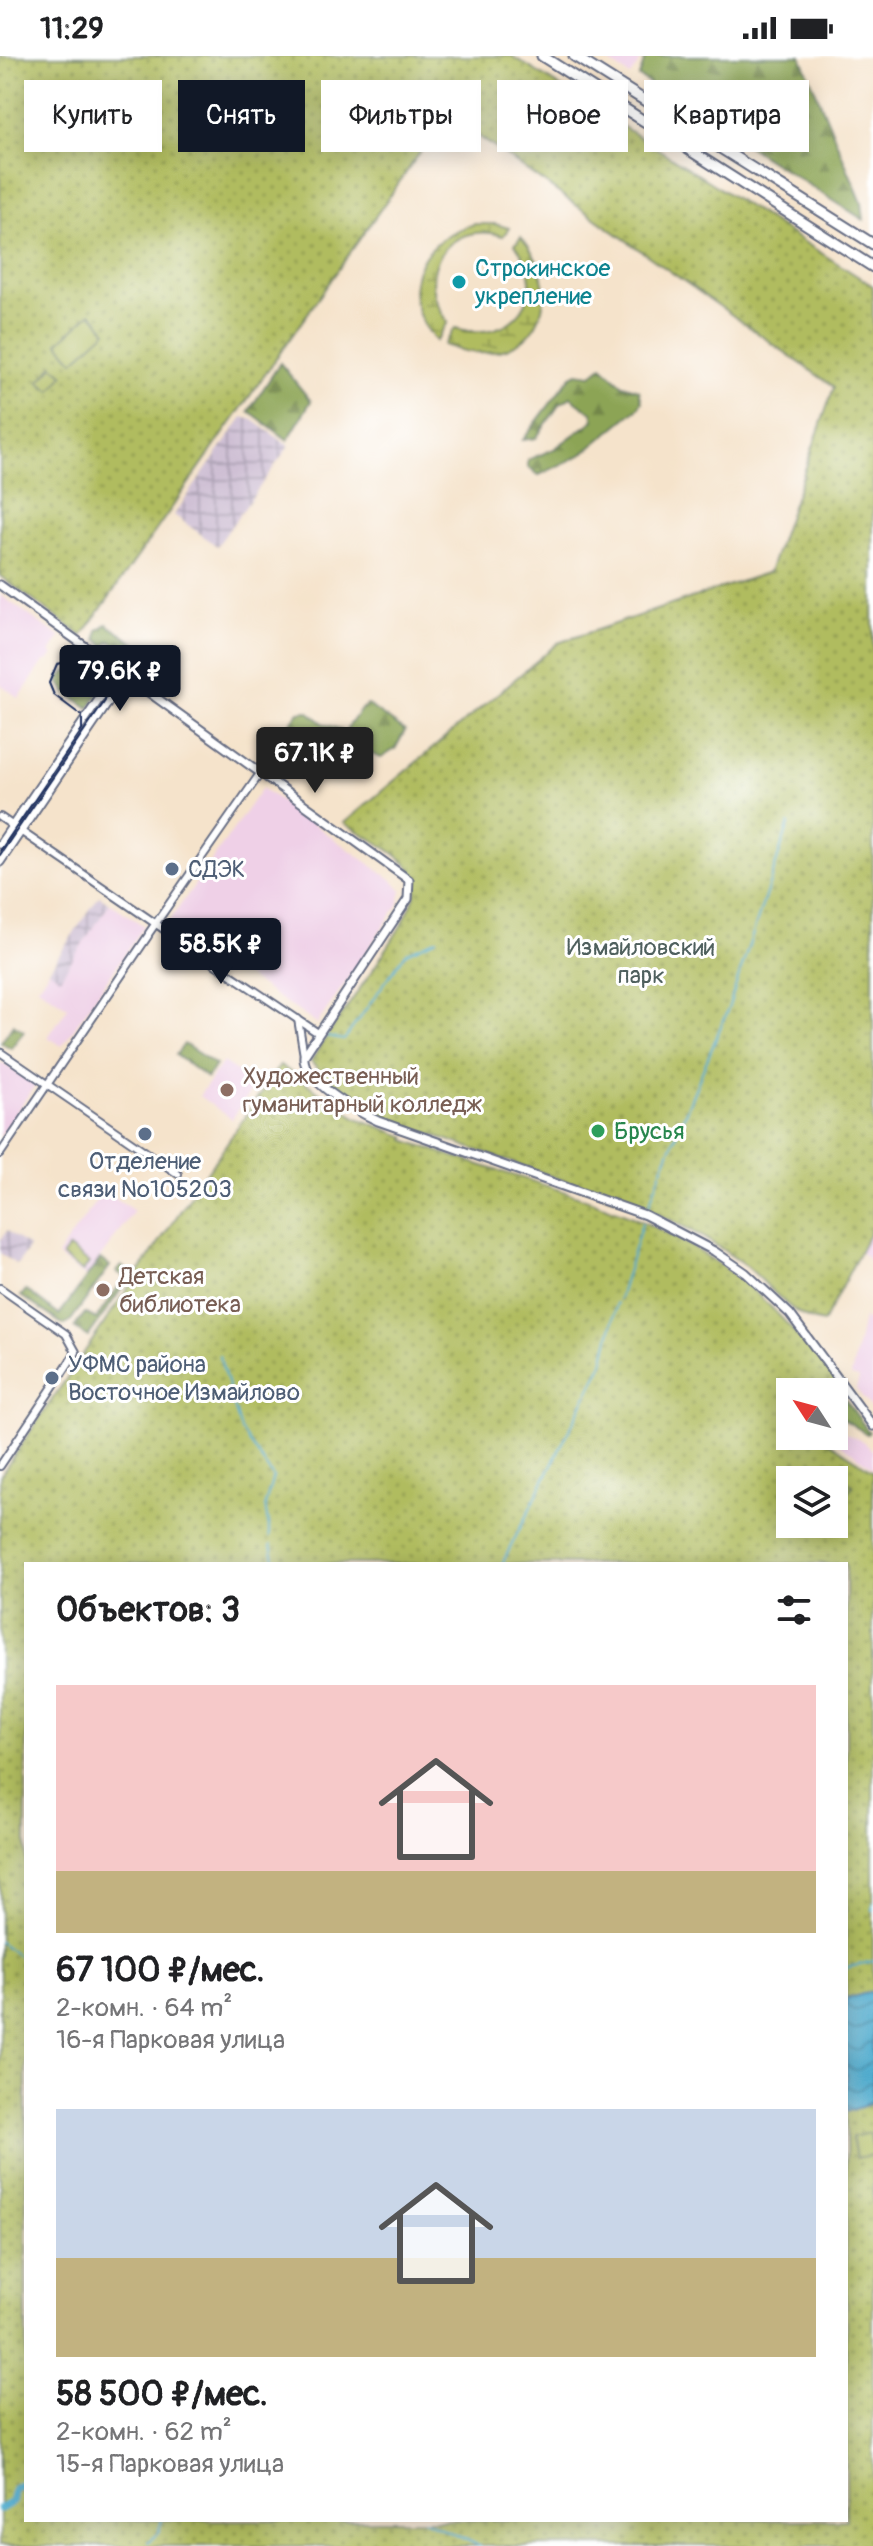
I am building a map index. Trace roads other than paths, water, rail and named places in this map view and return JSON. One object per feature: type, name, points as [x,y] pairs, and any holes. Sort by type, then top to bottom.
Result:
[{"type":"highway","points":[[542,56],[873,267]]},
{"type":"highway","points":[[574,56],[873,244]]},
{"type":"main road","points":[[0,585],[259,775],[402,872],[411,888],[408,899],[304,1056],[304,1066],[317,1080],[360,1113],[645,1215],[714,1251],[746,1273],[790,1314],[873,1426]]},
{"type":"main road","points":[[0,844],[123,673]]},
{"type":"main road","points":[[0,862],[123,673]]},
{"type":"street","points":[[0,1154],[259,775]]},
{"type":"street","points":[[0,817],[318,1033]]},
{"type":"street","points":[[298,1019],[304,1056]]},
{"type":"street","points":[[0,1052],[178,1174]]},
{"type":"street","points":[[0,1288],[66,1334],[75,1346],[73,1360],[0,1466]]},
{"type":"water","points":[[873,1991],[873,2103],[848,2111],[848,1998]]},
{"type":"waterway","points":[[662,1169],[728,1009],[789,824]]},
{"type":"waterway","points":[[326,1037],[344,1040],[406,953],[437,939]]},
{"type":"waterway","points":[[648,1207],[661,1172]]},
{"type":"waterway","points":[[619,1299],[642,1223]]},
{"type":"waterway","points":[[503,1562],[603,1363],[617,1303]]},
{"type":"waterway","points":[[219,1355],[241,1430],[273,1477],[265,1505],[270,1537]]},
{"type":"waterway","points":[[271,1545],[275,1562]]},
{"type":"waterway","points":[[873,1903],[873,1910]]},
{"type":"waterway","points":[[0,1942],[24,1960]]},
{"type":"waterway","points":[[848,1967],[873,1961]]},
{"type":"waterway","points":[[0,2509],[12,2502],[14,2489],[24,2485]]},
{"type":"waterway","points":[[148,2542],[158,2533],[161,2522]]},
{"type":"waterway","points":[[427,2522],[480,2546]]},
{"type":"tram line","points":[[0,851],[82,730],[82,716],[54,695],[49,683],[57,664],[71,661],[100,681],[105,701],[0,855]]},
{"type":"place","name":"Строкинское укрепление","points":[[459,282]]},
{"type":"place","name":"СДЭК","points":[[172,869]]},
{"type":"place","name":"Художественный гуманитарный колледж","points":[[227,1090]]},
{"type":"place","name":"Брусья","points":[[598,1131]]},
{"type":"place","name":"Отделение связи №105203","points":[[145,1134]]},
{"type":"place","name":"Детская библиотека","points":[[103,1290]]},
{"type":"place","name":"УФМС района Восточное Измайлово","points":[[52,1378]]},
{"type":"park label","name":"Измайловский парк","points":[[641,961]]}]
